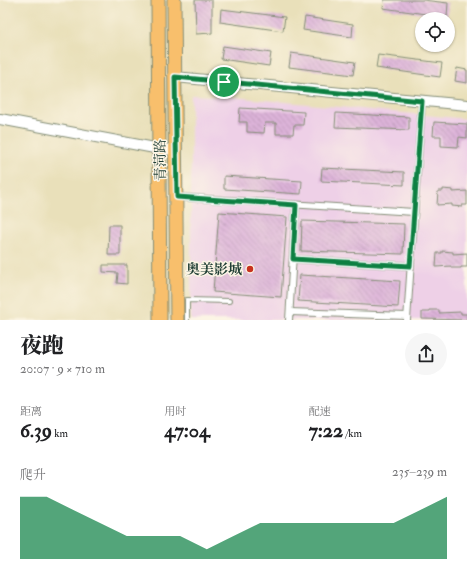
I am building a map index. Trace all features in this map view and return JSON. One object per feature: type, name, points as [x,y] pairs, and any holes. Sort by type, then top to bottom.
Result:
[{"type":"main road","name":"青菏路","points":[[158,0],[160,320]]},
{"type":"main road","name":"青菏路","points":[[174,0],[177,320]]},
{"type":"street","points":[[175,77],[467,105]]},
{"type":"street","points":[[290,312],[407,318],[422,101]]},
{"type":"street","points":[[0,119],[160,149],[176,150]]},
{"type":"street","points":[[177,197],[414,212]]},
{"type":"street","points":[[289,320],[296,205]]},
{"type":"street","points":[[293,259],[410,266]]},
{"type":"lane","points":[[187,320],[188,300],[229,301]]},
{"type":"shaded area","points":[[191,95],[232,97],[467,119],[467,320],[191,320]]},
{"type":"building","points":[[195,0],[212,0],[212,33],[196,34]]},
{"type":"building","points":[[384,0],[423,0],[448,3],[447,12],[415,12],[383,8]]},
{"type":"building","points":[[221,9],[285,17],[283,31],[220,22]]},
{"type":"building","points":[[305,17],[353,24],[352,37],[303,30]]},
{"type":"building","points":[[223,46],[271,53],[269,66],[221,59]]},
{"type":"building","points":[[291,53],[355,62],[353,75],[289,67]]},
{"type":"building","points":[[378,55],[442,63],[440,77],[376,68]]},
{"type":"building","points":[[457,68],[467,70],[467,83],[455,81]]},
{"type":"building","points":[[240,108],[304,112],[303,125],[294,125],[293,134],[276,134],[276,123],[265,123],[264,133],[247,132],[247,122],[239,122]]},
{"type":"building","points":[[336,113],[409,117],[409,130],[335,127]]},
{"type":"building","points":[[434,122],[467,124],[467,138],[459,137],[458,147],[441,146],[441,136],[433,136]]},
{"type":"building","points":[[322,168],[404,172],[404,185],[321,181]]},
{"type":"building","points":[[224,176],[302,181],[301,194],[224,189]]},
{"type":"building","points":[[443,189],[453,190],[453,192],[467,191],[467,205],[462,205],[462,207],[452,206],[452,204],[437,205],[438,191],[443,191]]},
{"type":"building","points":[[219,212],[287,217],[281,297],[213,292]]},
{"type":"building","points":[[302,221],[404,224],[403,254],[301,251]]},
{"type":"building","points":[[109,225],[120,225],[120,255],[108,255]]},
{"type":"building","points":[[442,251],[453,252],[453,254],[467,253],[467,267],[436,267],[437,253],[442,253]]},
{"type":"building","points":[[103,265],[127,265],[127,284],[117,283],[118,273],[103,272]]},
{"type":"building","points":[[300,275],[400,281],[398,307],[298,301]]},
{"type":"building","points":[[429,310],[439,310],[439,313],[461,312],[461,314],[467,314],[467,320],[422,319],[422,312],[429,312]]},
{"type":"place","name":"奥美影城","points":[[250,269]]},
{"type":"route","points":[[175,77],[224,82],[422,101],[410,266],[293,259],[296,205],[177,197],[175,77]]}]
